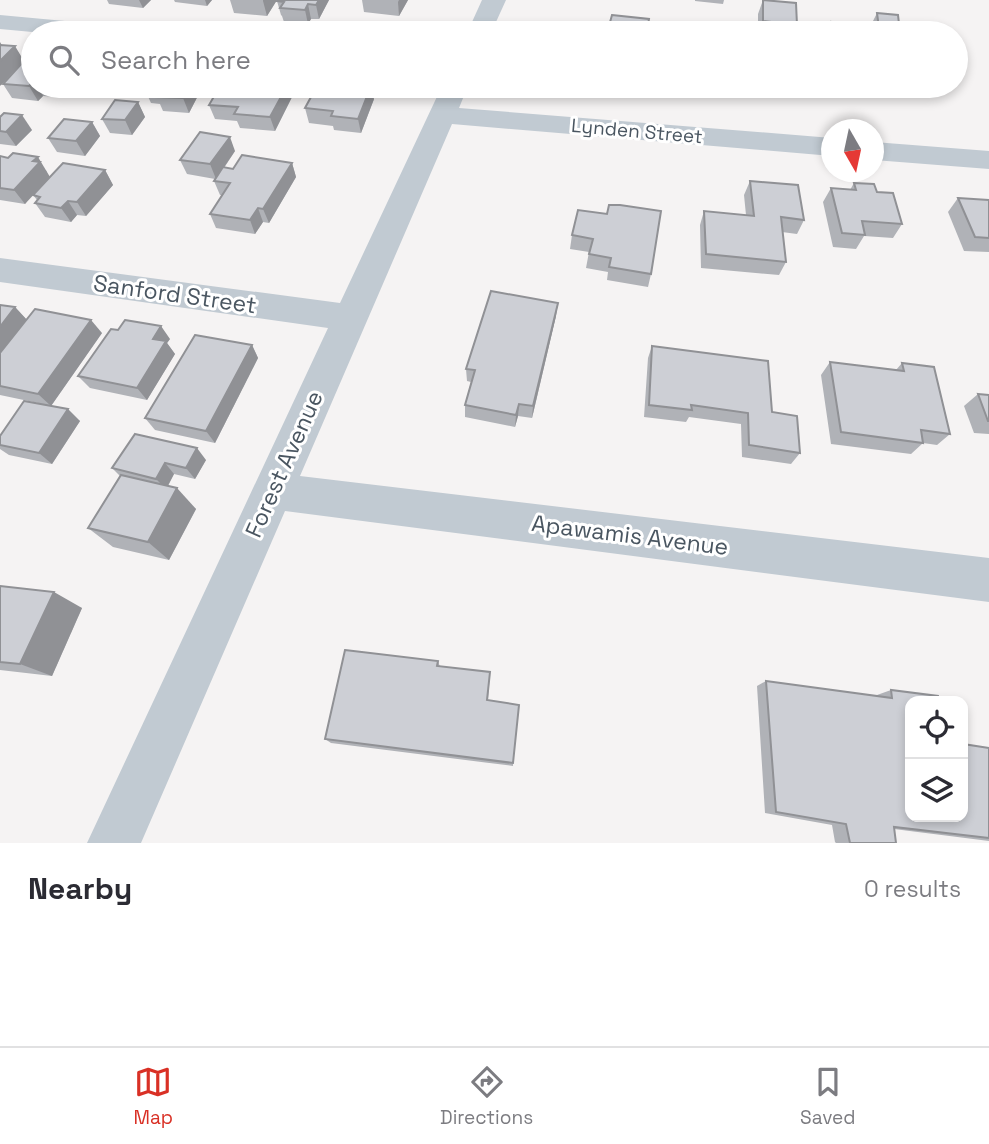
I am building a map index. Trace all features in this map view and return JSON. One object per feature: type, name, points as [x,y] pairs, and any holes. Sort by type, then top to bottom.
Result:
[{"type":"street","points":[[485,21],[495,0]]},
{"type":"street","points":[[0,22],[21,24]]},
{"type":"street","name":"Lynden Street","points":[[449,101],[821,146]]},
{"type":"street","name":"Forest Avenue","points":[[114,843],[449,101]]},
{"type":"street","points":[[884,151],[989,160]]},
{"type":"street","name":"Sanford Street","points":[[0,270],[350,318]]},
{"type":"street","name":"Apawamis Avenue","points":[[272,491],[989,580]]},
{"type":"building","points":[[278,0],[319,0],[316,5],[308,4],[305,10],[280,8],[284,2]]},
{"type":"building","points":[[763,0],[796,3],[797,21],[763,21]]},
{"type":"building","points":[[877,13],[898,15],[899,21],[878,21]]},
{"type":"building","points":[[612,15],[649,19],[649,21],[610,21]]},
{"type":"building","points":[[0,45],[15,46],[0,61]]},
{"type":"building","points":[[21,64],[21,85],[3,84]]},
{"type":"building","points":[[213,98],[280,98],[270,117],[234,114],[238,107],[209,105]]},
{"type":"building","points":[[310,98],[366,98],[358,119],[331,116],[333,111],[305,108]]},
{"type":"building","points":[[115,100],[138,102],[125,120],[102,119]]},
{"type":"building","points":[[4,113],[22,115],[6,132],[0,131],[0,117]]},
{"type":"building","points":[[64,119],[92,122],[76,141],[48,138]]},
{"type":"building","points":[[200,132],[230,137],[210,164],[180,160]]},
{"type":"building","points":[[13,153],[38,157],[33,161],[40,162],[14,190],[0,188],[0,156],[8,158]]},
{"type":"building","points":[[242,155],[292,163],[263,209],[258,208],[250,220],[210,214],[230,183],[214,181],[223,167],[233,169]]},
{"type":"building","points":[[63,163],[105,170],[77,202],[68,201],[61,208],[35,203],[40,197],[33,195]]},
{"type":"building","points":[[750,181],[798,185],[804,220],[781,217],[786,262],[706,254],[704,211],[754,216]]},
{"type":"building","points":[[854,183],[874,184],[877,192],[893,193],[902,224],[862,221],[865,235],[842,233],[831,188],[856,190]]},
{"type":"building","points":[[958,198],[989,200],[989,238],[975,237]]},
{"type":"building","points":[[609,205],[661,211],[651,274],[609,267],[611,258],[589,254],[593,239],[572,235],[578,210],[607,214]]},
{"type":"building","points":[[491,291],[558,303],[533,406],[519,404],[516,415],[465,405],[475,370],[466,369]]},
{"type":"building","points":[[0,305],[15,307],[0,327]]},
{"type":"building","points":[[35,309],[91,320],[38,394],[0,386],[0,353]]},
{"type":"building","points":[[125,320],[161,326],[153,339],[166,341],[137,388],[78,376],[111,329],[118,330]]},
{"type":"building","points":[[195,335],[252,345],[206,431],[145,418]]},
{"type":"building","points":[[652,346],[768,361],[772,412],[797,416],[800,453],[749,445],[748,413],[691,405],[692,410],[649,405]]},
{"type":"building","points":[[830,362],[904,371],[902,363],[934,367],[950,434],[921,430],[923,443],[841,432]]},
{"type":"building","points":[[978,394],[989,395],[989,421],[988,421]]},
{"type":"building","points":[[24,401],[68,409],[39,453],[0,445],[0,436]]},
{"type":"building","points":[[135,434],[197,448],[186,468],[165,463],[156,479],[112,468]]},
{"type":"building","points":[[121,475],[177,488],[148,542],[88,528]]},
{"type":"building","points":[[0,586],[54,592],[20,664],[0,662]]},
{"type":"building","points":[[345,650],[438,661],[437,666],[490,672],[487,700],[519,705],[513,763],[325,739]]},
{"type":"building","points":[[766,681],[892,698],[891,690],[938,696],[905,696],[905,822],[968,822],[968,745],[989,748],[989,838],[894,827],[896,843],[850,843],[846,824],[776,812]]}]
